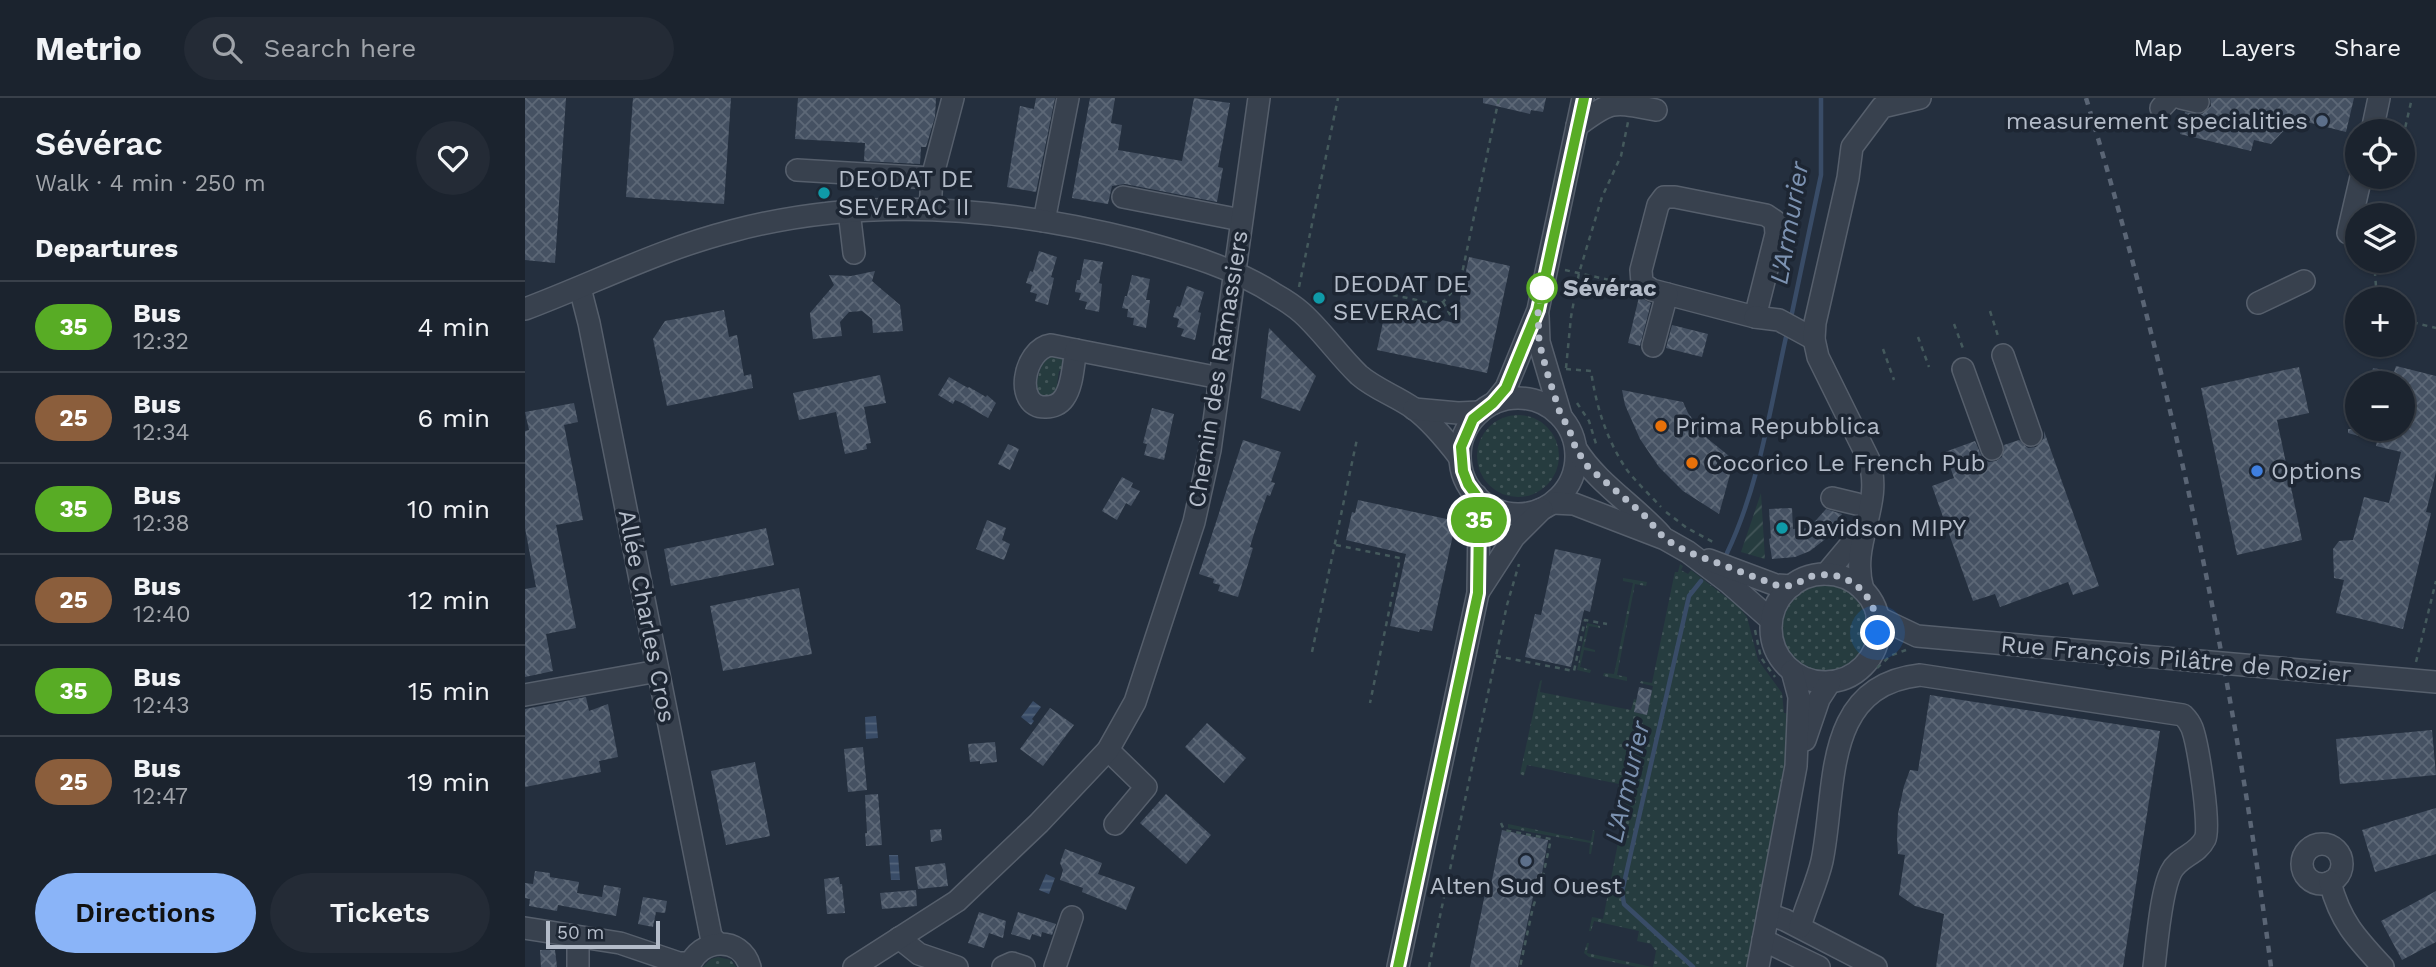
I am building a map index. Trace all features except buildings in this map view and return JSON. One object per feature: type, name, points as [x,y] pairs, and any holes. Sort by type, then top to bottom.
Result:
[{"type":"street","points":[[930,209],[932,178],[953,98]]},
{"type":"street","points":[[1044,221],[1068,98]]},
{"type":"street","name":"Chemin des Ramassiers","points":[[854,967],[957,901],[1039,823],[1108,750],[1135,702],[1193,522],[1210,450],[1259,98]]},
{"type":"street","points":[[1460,458],[1463,438],[1473,419],[1506,388],[1538,310],[1584,98]]},
{"type":"street","points":[[1786,677],[1830,682],[1853,674],[1873,651],[1878,633],[1877,617],[1863,590],[1858,564],[1863,530],[1872,499],[1874,475],[1818,357],[1814,339],[1815,323],[1848,178],[1852,147],[1882,107],[1920,98]]},
{"type":"street","points":[[2375,119],[2379,98]]},
{"type":"street","points":[[1577,126],[1609,104],[1656,110]]},
{"type":"street","points":[[797,170],[932,178]]},
{"type":"street","points":[[1123,197],[1241,220]]},
{"type":"street","points":[[1755,317],[1776,234],[1776,221],[1766,215],[1664,197],[1658,205],[1641,277],[1646,287],[1755,317],[1779,320],[1814,339]]},
{"type":"street","points":[[525,309],[686,244],[733,230],[849,211],[930,209],[979,212],[1104,232],[1202,259],[1276,294],[1302,313],[1363,378],[1414,409],[1447,441],[1460,458],[1468,484],[1485,503],[1507,513],[1518,514],[1547,506],[1574,504],[1665,539],[1688,552],[1729,583],[1763,623],[1786,677],[1799,697],[1796,766],[1758,967]]},
{"type":"street","points":[[849,211],[854,253]]},
{"type":"street","points":[[2259,303],[2304,281]]},
{"type":"street","name":"Allée Charles Cros","points":[[580,288],[711,936],[716,943]]},
{"type":"street","points":[[1653,346],[1667,293]]},
{"type":"street","points":[[1538,310],[1539,342],[1567,408],[1568,426],[1576,449],[1588,467],[1643,514],[1665,539]]},
{"type":"street","points":[[2002,348],[2031,435]]},
{"type":"street","points":[[1076,350],[1220,378]]},
{"type":"street","points":[[1964,362],[1992,449]]},
{"type":"street","points":[[1414,409],[1458,413],[1517,397],[1529,398],[1552,408],[1567,408]]},
{"type":"street","points":[[1478,593],[1514,537],[1570,483],[1576,466],[1576,449]]},
{"type":"street","points":[[1398,967],[1478,593],[1479,516],[1476,495]]},
{"type":"street","points":[[1832,498],[1857,504]]},
{"type":"street","points":[[1826,575],[1863,530]]},
{"type":"street","points":[[1688,552],[1776,585],[1791,586]]},
{"type":"street","points":[[1763,623],[1791,586],[1810,576],[1826,575],[1846,579],[1863,590]]},
{"type":"street","name":"Rue François Pilâtre de Rozier","points":[[1877,617],[1917,636],[2436,682]]},
{"type":"street","name":"Rue François Pilâtre de Rozier","points":[[1873,651],[1917,636]]},
{"type":"street","points":[[525,695],[658,671]]},
{"type":"street","points":[[1800,927],[1821,862],[1837,758],[1846,724],[1852,712],[1867,696],[1896,680],[1920,675],[2183,715],[2188,720],[2194,737],[2207,819],[2206,837],[2198,849],[2179,859],[2170,873],[2154,967]]},
{"type":"street","points":[[1796,766],[1819,699],[1830,682]]},
{"type":"street","points":[[1108,750],[1146,788],[1115,824]]},
{"type":"street","points":[[2330,882],[2335,903],[2345,924],[2383,967]]},
{"type":"street","points":[[1768,914],[1800,927],[1876,967]]},
{"type":"street","points":[[1055,967],[1072,917]]},
{"type":"street","points":[[525,928],[620,943],[689,965],[705,946],[716,943],[729,945],[740,951],[750,967]]},
{"type":"street","points":[[578,937],[578,967]]},
{"type":"street","points":[[899,939],[919,954],[957,967]]},
{"type":"street","points":[[1763,940],[1819,967]]},
{"type":"street","points":[[1003,967],[1012,963],[1024,967]]},
{"type":"path","points":[[1297,294],[1338,98]]},
{"type":"path","points":[[1383,293],[1436,304],[1443,302],[1459,283],[1499,98]]},
{"type":"path","points":[[2407,119],[2412,98]]},
{"type":"path","points":[[1632,105],[1621,156],[1602,197],[1579,272],[1566,369],[1591,371],[1595,400],[1627,470],[1664,511],[1687,528],[1717,544]]},
{"type":"path","points":[[1559,269],[1614,281]]},
{"type":"path","points":[[1443,302],[1454,321]]},
{"type":"path","points":[[1990,312],[2002,348]]},
{"type":"path","points":[[2415,323],[2436,328]]},
{"type":"path","points":[[1954,324],[1964,362]]},
{"type":"path","points":[[1918,337],[1930,367]]},
{"type":"path","points":[[1883,349],[1894,380]]},
{"type":"path","points":[[1567,408],[1589,421],[1598,453]]},
{"type":"path","points":[[1313,652],[1357,439]]},
{"type":"path","points":[[1336,545],[1400,558],[1405,555]]},
{"type":"path","points":[[1370,703],[1400,558]]},
{"type":"path","points":[[1429,967],[1507,605],[1519,565]]},
{"type":"path","points":[[2415,665],[2436,581]]},
{"type":"path","points":[[1578,618],[1607,624]]},
{"type":"path","points":[[1496,656],[1574,671],[1585,620]]},
{"type":"path","points":[[1763,623],[1761,657],[1786,677]]},
{"type":"path","points":[[1501,822],[1504,830],[1551,839],[1520,967]]},
{"type":"path","points":[[1521,961],[1528,962]]},
{"type":"green space","points":[[1041,356],[1062,356],[1066,369],[1059,371],[1057,384],[1062,388],[1043,401],[1030,382],[1037,381],[1041,367],[1036,363]]},
{"type":"green space","points":[[1518,415],[1534,418],[1547,427],[1556,440],[1559,456],[1556,472],[1547,485],[1534,494],[1518,497],[1502,494],[1489,485],[1480,472],[1477,456],[1480,440],[1489,427],[1502,418]]},
{"type":"green space","points":[[1761,493],[1765,559],[1741,552]]},
{"type":"green space","points":[[1680,564],[1683,566],[1681,570],[1688,574],[1691,570],[1739,607],[1747,617],[1758,660],[1782,693],[1784,713],[1792,714],[1782,789],[1747,967],[1653,967],[1656,951],[1651,944],[1637,941],[1639,931],[1594,921],[1589,931],[1592,917],[1603,919],[1627,797],[1617,795],[1619,784],[1527,765],[1524,776],[1520,774],[1542,680],[1540,692],[1631,710],[1634,699],[1637,700],[1634,712],[1647,715],[1653,686],[1640,683],[1652,683],[1674,576]]},
{"type":"green space","points":[[1623,578],[1647,582],[1646,586],[1635,584],[1617,675],[1627,677],[1627,681],[1603,676],[1604,673],[1614,674],[1633,583],[1623,581]]},
{"type":"green space","points":[[1824,584],[1841,588],[1855,597],[1864,611],[1868,628],[1864,645],[1855,659],[1841,668],[1824,672],[1807,668],[1793,659],[1784,645],[1780,628],[1784,611],[1793,597],[1807,588]]},
{"type":"green space","points":[[1587,623],[1600,626],[1589,626],[1584,647],[1595,650],[1584,650],[1580,667],[1591,670],[1590,673],[1577,670]]},
{"type":"green space","points":[[1508,824],[1591,841],[1593,830],[1591,854],[1590,843],[1508,828]]},
{"type":"green space","points":[[1587,943],[1587,953],[1652,967],[1637,967],[1589,957],[1584,953]]},
{"type":"green space","points":[[718,957],[731,960],[736,967],[703,967],[711,959]]},
{"type":"water","points":[[1033,701],[1041,707],[1031,725],[1021,717]]},
{"type":"water","points":[[876,716],[878,738],[866,739],[865,717]]},
{"type":"water","points":[[889,855],[898,855],[900,880],[891,880]]},
{"type":"water","points":[[1046,874],[1055,878],[1049,894],[1039,890]]},
{"type":"waterway","name":"L'Armurier","points":[[1792,313],[1821,175],[1821,98]]},
{"type":"waterway","name":"L'Armurier","points":[[1727,553],[1756,474],[1786,337]]},
{"type":"waterway","name":"L'Armurier","points":[[1693,967],[1624,904],[1622,892],[1689,596],[1701,581]]},
{"type":"railway","points":[[2086,98],[2146,312],[2197,529],[2238,747],[2271,967]]},
{"type":"bus line","name":"35","points":[[1398,967],[1478,593],[1479,516],[1476,495],[1463,471],[1461,447],[1473,419],[1506,388],[1538,310],[1584,98]]},
{"type":"place","name":"measurement specialities","points":[[2322,121]]},
{"type":"place","name":"DEODAT DE SEVERAC II","points":[[824,193]]},
{"type":"place","name":"Sévérac","points":[[1542,288]]},
{"type":"place","name":"DEODAT DE SEVERAC 1","points":[[1319,298]]},
{"type":"place","name":"Prima Repubblica","points":[[1661,426]]},
{"type":"place","name":"Cocorico Le French Pub","points":[[1692,463]]},
{"type":"place","name":"Options","points":[[2257,471]]},
{"type":"place","name":"Davidson MIPY","points":[[1782,528]]},
{"type":"place","name":"Alten Sud Ouest","points":[[1526,861]]},
{"type":"route","points":[[1542,288],[1538,310],[1539,342],[1561,416],[1573,437],[1576,449],[1588,467],[1643,514],[1665,539],[1688,552],[1776,585],[1791,586],[1802,579],[1818,575],[1836,576],[1855,584],[1863,590],[1873,606],[1877,615],[1878,633]]}]
